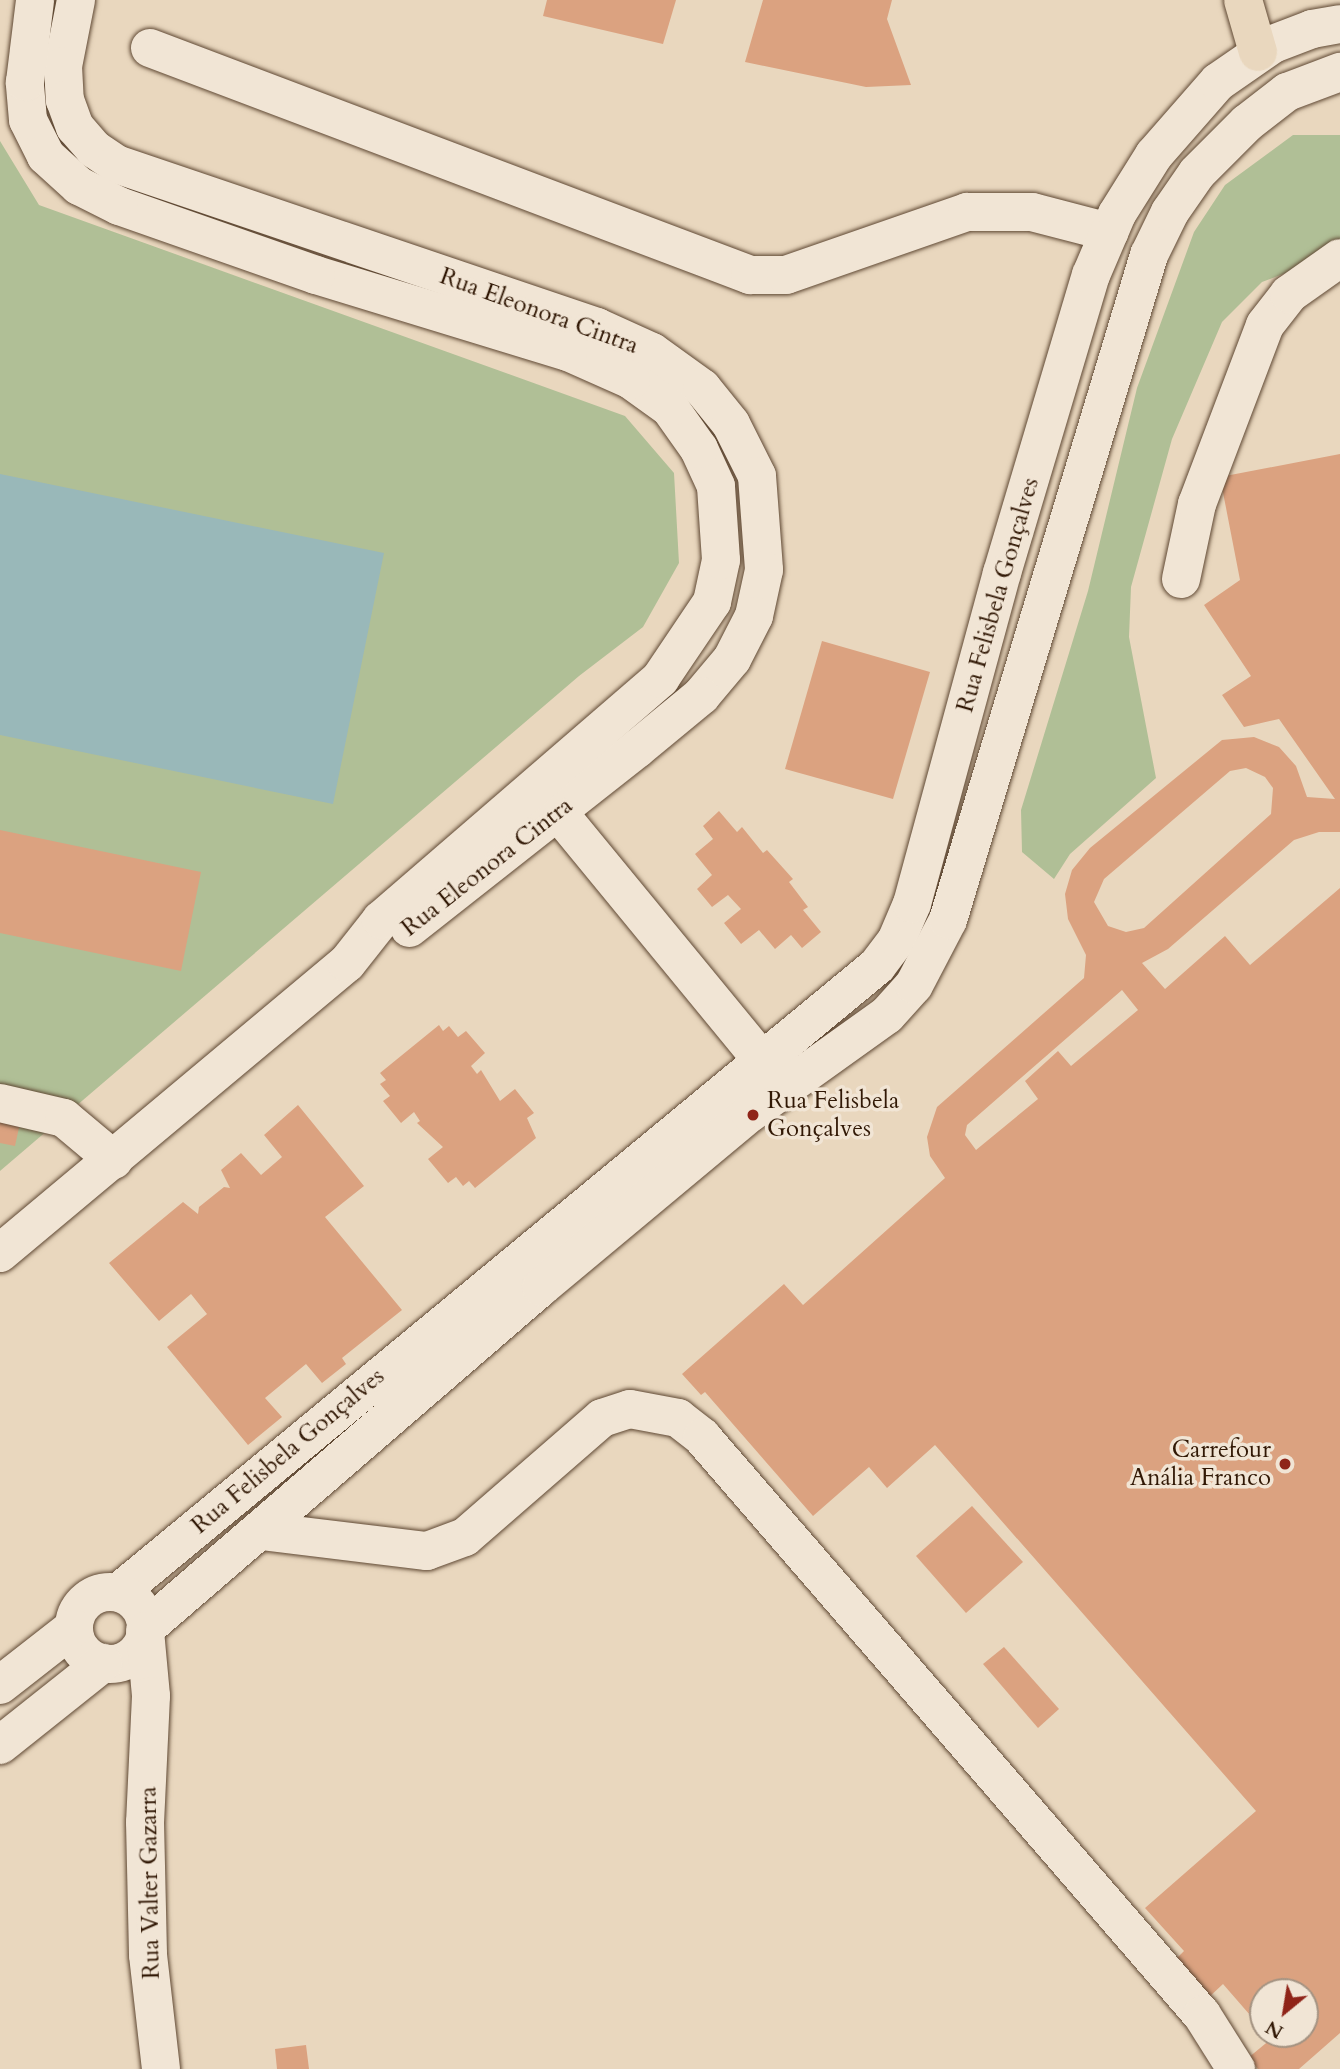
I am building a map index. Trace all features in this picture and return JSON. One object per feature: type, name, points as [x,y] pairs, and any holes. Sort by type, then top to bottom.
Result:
[{"type":"main road","points":[[1243,0],[1258,52]]},
{"type":"street","name":"Rua Eleonora Cintra","points":[[0,1253],[347,964],[381,920],[660,679],[712,602],[721,560],[716,486],[699,449],[670,408],[631,380],[568,352],[316,275],[119,206],[79,186],[46,156],[28,120],[25,82],[35,0]]},
{"type":"street","name":"Rua Eleonora Cintra","points":[[76,0],[63,66],[65,100],[75,127],[94,149],[116,164],[597,327],[652,352],[692,381],[732,424],[757,476],[763,514],[764,570],[754,616],[732,659],[701,696],[395,940],[347,964]]},
{"type":"street","name":"Rua Felisbela Gonçalves","points":[[119,1592],[877,966],[897,939],[912,904],[1002,573],[1091,275],[1110,232],[1154,155],[1218,82],[1258,52],[1312,29],[1340,24]]},
{"type":"street","points":[[150,48],[750,275],[786,275],[967,212],[1032,212],[1110,232]]},
{"type":"street","name":"Rua Felisbela Gonçalves","points":[[146,1629],[739,1122],[887,1015],[914,985],[948,920],[1149,255],[1170,212],[1197,173],[1247,123],[1287,92],[1340,72]]},
{"type":"street","points":[[1181,579],[1197,504],[1265,325],[1289,294],[1340,258]]},
{"type":"street","points":[[558,812],[762,1060]]},
{"type":"street","points":[[0,1103],[64,1118],[114,1160]]},
{"type":"street","points":[[261,1531],[427,1551],[464,1537],[602,1418],[629,1409],[678,1418],[702,1437],[1202,2015],[1236,2069]]},
{"type":"street","points":[[0,1745],[108,1663],[124,1661],[140,1648],[146,1629],[133,1600],[119,1592],[97,1593],[79,1607],[73,1628],[77,1644],[88,1657],[108,1663],[152,1696]]},
{"type":"street","points":[[0,1685],[73,1628]]},
{"type":"street","name":"Rua Valter Gazarra","points":[[146,1629],[152,1696],[145,1822],[148,1928],[161,2069]]},
{"type":"green space","points":[[1293,135],[1340,135],[1340,252],[1262,282],[1222,322],[1172,439],[1131,587],[1129,637],[1156,778],[1070,854],[1054,879],[1022,852],[1021,810],[1088,591],[1137,388],[1194,232],[1225,185]]},
{"type":"green space","points":[[0,141],[39,205],[625,416],[674,473],[679,563],[643,627],[579,676],[0,1171]]},
{"type":"water","points":[[0,474],[384,553],[333,804],[0,735]]},
{"type":"building","points":[[547,0],[676,0],[663,44],[543,16]]},
{"type":"building","points":[[763,0],[892,0],[887,19],[911,85],[866,87],[745,62]]},
{"type":"building","points":[[1340,454],[1340,832],[1319,832],[1294,840],[1168,949],[1142,963],[1165,989],[1225,936],[1250,965],[1340,888],[1340,2033],[1299,2069],[1258,2069],[1248,2058],[1260,2048],[1319,2048],[1319,1978],[1249,1978],[1249,2014],[1223,1984],[1207,1999],[1174,1961],[1184,1951],[1145,1908],[1256,1811],[935,1445],[887,1488],[869,1467],[813,1516],[705,1392],[701,1395],[682,1374],[784,1284],[803,1305],[945,1178],[930,1156],[927,1137],[937,1107],[1084,978],[1086,955],[1068,919],[1065,894],[1072,870],[1090,848],[1222,740],[1254,737],[1279,747],[1296,766],[1307,797],[1335,799],[1279,719],[1244,727],[1222,695],[1251,676],[1204,605],[1240,580],[1220,477]],"holes":[[[1246,768],[1265,777],[1273,788],[1271,814],[1144,928],[1126,932],[1108,926],[1094,902],[1104,879],[1230,771]],[[1122,990],[1138,1010],[1071,1066],[1058,1051],[1025,1081],[1038,1099],[976,1150],[965,1135],[967,1125]]]},
{"type":"building","points":[[822,641],[930,672],[893,799],[785,769]]},
{"type":"building","points":[[719,811],[737,832],[742,827],[763,853],[767,850],[793,879],[789,882],[808,907],[803,910],[821,932],[802,948],[791,935],[775,949],[759,930],[741,944],[724,923],[741,909],[728,895],[712,907],[697,889],[712,875],[695,854],[713,839],[703,826]]},
{"type":"building","points":[[0,830],[201,872],[181,971],[0,933]]},
{"type":"building","points":[[439,1025],[443,1031],[449,1026],[458,1037],[466,1031],[485,1053],[471,1066],[477,1074],[481,1070],[500,1101],[515,1089],[534,1113],[527,1118],[536,1138],[475,1188],[469,1181],[463,1186],[456,1177],[448,1183],[428,1159],[443,1147],[417,1123],[420,1121],[414,1112],[401,1123],[383,1101],[390,1096],[380,1084],[386,1080],[380,1073]]},
{"type":"building","points":[[298,1105],[364,1186],[325,1217],[402,1310],[342,1358],[346,1364],[322,1383],[306,1364],[265,1398],[282,1417],[248,1445],[167,1347],[207,1314],[191,1294],[159,1321],[109,1263],[183,1202],[198,1214],[199,1207],[224,1187],[230,1188],[221,1170],[241,1153],[261,1175],[282,1157],[264,1135]]},
{"type":"building","points":[[0,1118],[20,1123],[15,1146],[0,1143]]},
{"type":"building","points":[[972,1506],[1023,1562],[966,1613],[916,1556]]},
{"type":"building","points":[[1004,1647],[1059,1709],[1038,1728],[983,1664]]},
{"type":"building","points":[[306,2045],[309,2069],[277,2069],[275,2049]]},
{"type":"place","name":"Rua Felisbela Gonçalves","points":[[753,1115]]},
{"type":"place","name":"Carrefour Anália Franco","points":[[1285,1464]]}]
